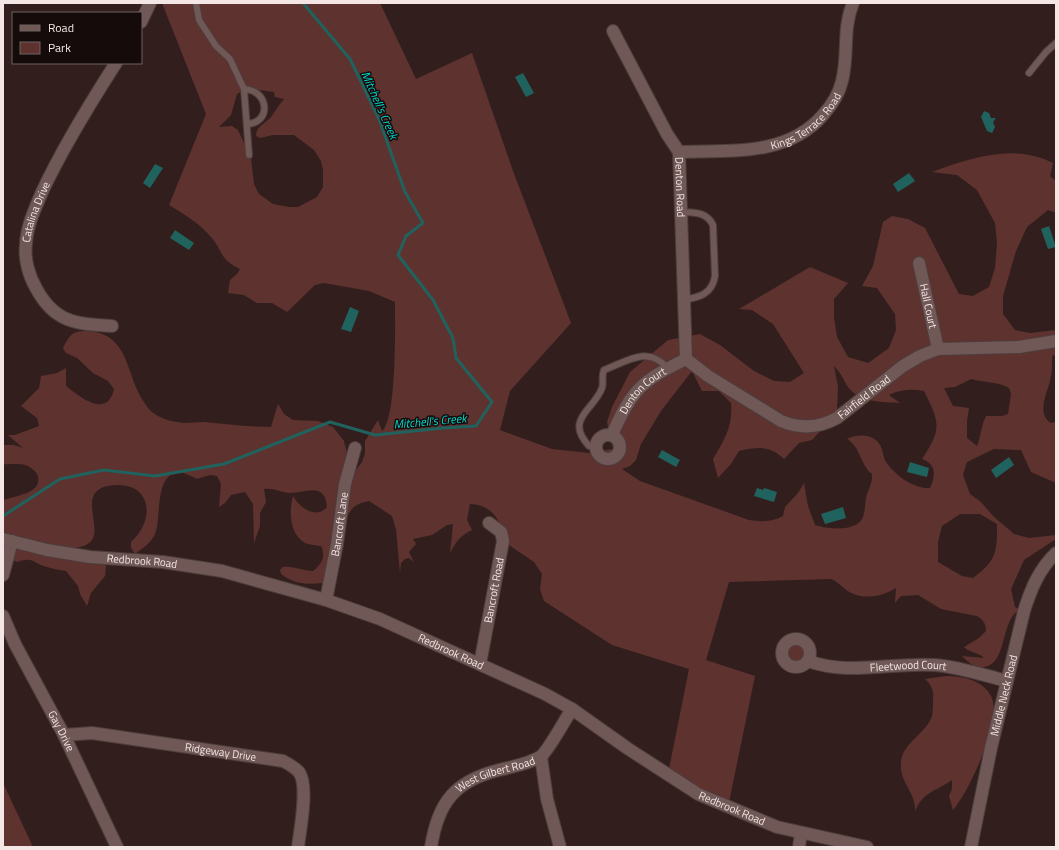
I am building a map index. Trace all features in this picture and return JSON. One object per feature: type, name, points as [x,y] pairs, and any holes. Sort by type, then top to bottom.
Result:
[{"type":"street","points":[[142,20],[150,3]]},
{"type":"street","name":"Kings Terrace Road","points":[[678,152],[772,146],[800,135],[814,125],[831,106],[842,81],[846,24],[853,3]]},
{"type":"street","name":"Denton Road","points":[[613,31],[678,152],[686,359]]},
{"type":"street","name":"Catalina Drive","points":[[112,326],[75,323],[64,319],[51,311],[43,301],[32,282],[26,262],[25,245],[30,220],[54,168],[87,109],[115,64]]},
{"type":"street","name":"Hall Court","points":[[919,263],[938,349]]},
{"type":"street","name":"Fairfield Road","points":[[686,359],[708,376],[781,421],[790,425],[809,428],[826,424],[837,418],[903,366],[920,356],[938,349],[1018,347],[1056,341]]},
{"type":"street","name":"Denton Court","points":[[612,435],[628,401],[638,388],[656,374],[686,359]]},
{"type":"street","points":[[612,435],[621,444],[620,452],[617,456],[609,459],[598,453],[596,446],[601,436],[612,435]]},
{"type":"street","name":"Bancroft Lane","points":[[326,600],[337,544],[345,484],[355,448]]},
{"type":"street","name":"Bancroft Road","points":[[480,664],[503,541],[501,532],[489,524]]},
{"type":"street","points":[[3,575],[7,540]]},
{"type":"street","name":"Redbrook Road","points":[[7,540],[47,550],[90,558],[163,562],[222,571],[326,600],[380,619],[545,694],[572,709],[627,748],[698,794],[760,821],[801,833],[867,847]]},
{"type":"street","name":"Middle Neck Road","points":[[970,847],[1007,681],[1030,590],[1038,574],[1056,553]]},
{"type":"street","name":"Gay Drive","points":[[3,616],[15,644],[64,736],[117,847]]},
{"type":"street","name":"Fleetwood Court","points":[[808,661],[838,668],[922,665],[948,666],[1007,681]]},
{"type":"street","name":"West Gilbert Road","points":[[431,847],[443,808],[458,787],[486,773],[541,757],[572,709]]},
{"type":"street","name":"Ridgeway Drive","points":[[64,736],[92,733],[283,761],[300,773],[304,787],[298,847]]},
{"type":"street","points":[[541,757],[547,799],[560,847]]},
{"type":"street","points":[[798,847],[801,833]]},
{"type":"lane","points":[[196,3],[199,20],[216,46],[230,59],[244,89],[249,155]]},
{"type":"lane","points":[[1029,73],[1046,52],[1056,43]]},
{"type":"lane","points":[[244,89],[250,89],[258,93],[264,104],[261,119],[257,122],[247,124]]},
{"type":"lane","points":[[680,212],[703,214],[710,218],[714,225],[714,284],[700,297],[684,300]]},
{"type":"lane","points":[[596,446],[589,446],[583,440],[580,430],[580,420],[602,388],[602,375],[604,370],[638,355],[647,356],[662,362],[668,368]]},
{"type":"green space","points":[[162,3],[380,3],[416,79],[472,53],[513,171],[571,323],[510,391],[500,430],[552,449],[589,453],[613,449],[607,422],[612,407],[630,372],[668,340],[700,334],[720,345],[754,371],[774,381],[790,382],[804,373],[773,324],[752,310],[739,309],[810,267],[848,283],[834,299],[834,317],[837,337],[848,357],[868,363],[889,348],[896,330],[895,314],[877,288],[862,286],[873,266],[883,222],[892,216],[908,219],[925,228],[959,294],[973,296],[989,287],[995,268],[997,243],[995,223],[977,190],[957,175],[932,172],[977,158],[1008,153],[1038,157],[1053,163],[1050,176],[1056,181],[1056,213],[1048,210],[1027,227],[1016,251],[1003,296],[1003,314],[1015,330],[1030,333],[1056,330],[1056,358],[1053,354],[1052,373],[1043,407],[1046,419],[1051,423],[1056,422],[1056,483],[1031,472],[1021,450],[994,449],[967,462],[963,475],[970,494],[981,502],[993,516],[1014,534],[1029,538],[1056,535],[1056,539],[1024,560],[1011,589],[1015,607],[1020,610],[1013,615],[1009,623],[996,660],[989,665],[980,667],[970,663],[962,656],[984,658],[964,647],[979,638],[986,631],[984,622],[979,617],[941,609],[918,595],[901,596],[895,603],[896,588],[880,595],[868,597],[851,593],[831,579],[729,582],[706,660],[755,676],[728,807],[668,774],[689,669],[612,645],[544,601],[540,589],[542,574],[534,562],[503,541],[501,526],[498,520],[484,507],[470,504],[467,520],[472,530],[459,539],[450,554],[453,524],[447,525],[432,535],[413,539],[416,544],[409,552],[414,562],[409,558],[405,559],[401,563],[400,573],[396,529],[392,516],[369,501],[352,508],[345,525],[336,508],[331,555],[327,573],[323,583],[306,584],[291,580],[281,574],[280,570],[283,567],[287,567],[313,571],[321,563],[323,556],[321,546],[305,543],[296,534],[293,528],[291,508],[293,496],[303,508],[313,512],[318,512],[323,511],[327,507],[322,494],[318,491],[312,490],[289,493],[264,489],[266,502],[260,513],[260,526],[254,543],[253,504],[245,492],[231,495],[225,503],[219,507],[221,484],[217,476],[210,475],[197,479],[183,473],[173,474],[167,478],[160,496],[155,534],[149,543],[135,554],[131,548],[131,542],[145,522],[147,512],[145,502],[141,494],[133,488],[122,485],[108,486],[98,490],[94,496],[92,512],[94,530],[93,537],[89,543],[77,548],[56,548],[102,562],[106,566],[105,576],[91,593],[87,606],[80,594],[78,586],[66,571],[47,567],[30,560],[17,562],[3,555],[3,500],[28,493],[37,486],[38,480],[37,474],[28,466],[20,464],[3,464],[3,445],[14,445],[23,448],[8,435],[15,435],[39,426],[37,418],[21,406],[39,388],[41,376],[57,373],[66,368],[66,386],[85,400],[92,403],[105,403],[110,398],[114,389],[108,381],[93,373],[77,358],[66,353],[63,348],[67,340],[72,334],[79,331],[102,334],[112,339],[125,357],[138,391],[147,407],[154,414],[170,421],[180,423],[204,422],[271,427],[278,404],[284,414],[293,420],[318,421],[333,427],[344,441],[352,475],[362,462],[365,453],[365,441],[378,420],[382,431],[387,423],[393,391],[395,302],[369,291],[324,283],[315,285],[287,312],[272,303],[257,303],[244,295],[228,293],[230,280],[240,269],[225,258],[215,242],[201,227],[186,215],[169,205],[206,114]],"holes":[[[253,89],[274,92],[275,97],[284,99],[271,117],[259,127],[256,136],[260,138],[273,135],[294,135],[314,150],[321,161],[323,170],[323,187],[317,197],[298,207],[289,207],[273,204],[259,194],[254,184],[251,158],[238,130],[232,126],[219,127],[231,115],[237,94]],[[834,366],[851,390],[857,395],[870,400],[900,403],[889,395],[906,390],[924,391],[936,419],[936,433],[922,459],[927,461],[934,470],[930,488],[924,488],[911,484],[899,476],[886,462],[881,447],[877,441],[873,438],[865,436],[855,436],[847,439],[852,442],[865,466],[872,474],[863,517],[858,523],[847,528],[826,528],[815,525],[808,506],[804,483],[798,493],[785,507],[783,516],[771,520],[758,521],[749,520],[640,481],[622,469],[630,466],[636,460],[641,444],[661,411],[692,371],[702,391],[719,391],[731,403],[731,419],[729,426],[713,459],[718,478],[731,464],[739,451],[763,448],[774,451],[784,459],[799,443],[812,440],[837,413],[838,387]],[[971,379],[1000,384],[1009,388],[1011,394],[1008,414],[1002,416],[986,416],[977,446],[967,438],[969,408],[953,406],[944,388],[955,387]],[[960,514],[980,514],[997,524],[997,542],[994,555],[987,566],[973,578],[962,576],[938,562],[938,542],[942,526]]]},
{"type":"green space","points":[[796,641],[801,642],[807,648],[807,658],[801,664],[796,665],[791,664],[785,658],[784,653],[785,648],[791,642]]},
{"type":"green space","points":[[946,676],[965,678],[983,686],[991,696],[993,707],[992,721],[982,755],[975,772],[960,801],[953,810],[949,796],[952,789],[952,780],[930,792],[918,804],[915,811],[913,798],[902,776],[901,762],[910,743],[925,728],[932,716],[933,691],[925,679]]},
{"type":"green space","points":[[3,783],[33,847],[3,847]]},
{"type":"water","points":[[523,73],[534,93],[526,97],[515,77]]},
{"type":"water","points":[[984,111],[989,113],[991,118],[996,118],[993,122],[995,127],[992,133],[987,131],[981,117]]},
{"type":"water","points":[[155,164],[163,168],[150,188],[143,183]]},
{"type":"water","points":[[909,173],[915,181],[898,192],[893,184]]},
{"type":"water","points":[[1049,226],[1056,247],[1048,249],[1041,229]]},
{"type":"water","points":[[175,230],[194,243],[189,250],[170,238]]},
{"type":"water","points":[[350,307],[359,311],[351,332],[341,329]]},
{"type":"water","points":[[662,450],[680,460],[676,467],[658,457]]},
{"type":"water","points":[[1009,457],[1014,465],[996,478],[991,470]]},
{"type":"water","points":[[910,462],[929,468],[927,477],[907,472]]},
{"type":"water","points":[[757,488],[763,490],[764,488],[777,492],[774,502],[754,496]]},
{"type":"water","points":[[843,507],[846,518],[825,524],[821,514]]},
{"type":"waterway","name":"Mitchell's Creek","points":[[3,516],[60,479],[104,470],[155,476],[224,464],[330,422],[375,435],[476,426],[492,402],[456,358],[453,338],[433,300],[398,255],[406,236],[423,223],[405,192],[379,119],[350,59],[303,3]]}]
